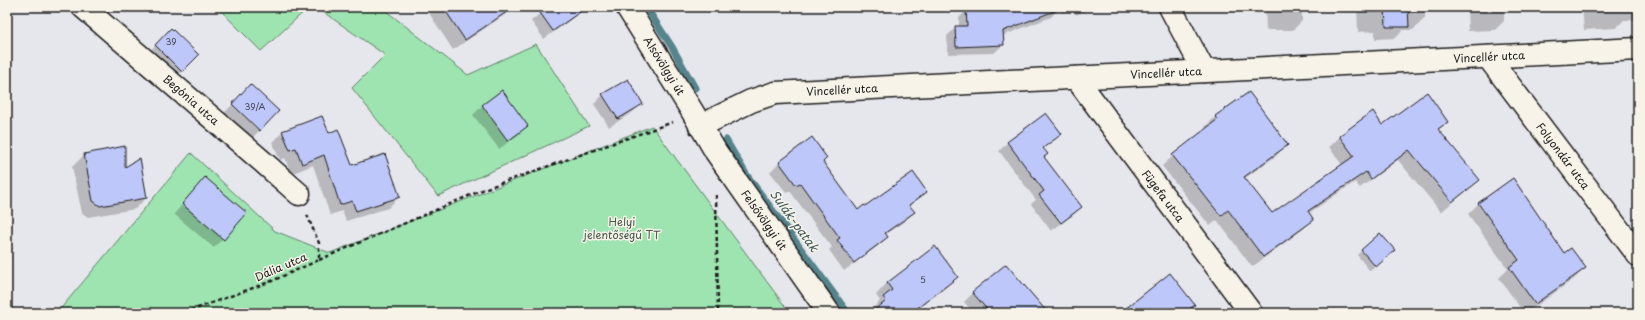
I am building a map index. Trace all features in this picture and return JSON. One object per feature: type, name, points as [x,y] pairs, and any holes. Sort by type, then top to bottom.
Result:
[{"type":"street","name":"Begónia utca","points":[[83,7],[299,194]]},
{"type":"street","name":"Alsóvölgyi út","points":[[627,7],[696,118]]},
{"type":"street","points":[[1170,7],[1204,71]]},
{"type":"street","name":"Vincellér utca","points":[[696,118],[775,93],[1638,49]]},
{"type":"street","name":"Folyondár utca","points":[[1488,57],[1638,255]]},
{"type":"street","name":"Fügefa utca","points":[[1076,78],[1251,313]]},
{"type":"street","name":"Felsővölgyi út","points":[[696,118],[716,152],[830,313]]},
{"type":"path","points":[[319,260],[487,188],[677,120],[696,118]]},
{"type":"path","points":[[716,190],[718,313]]},
{"type":"path","name":"Dália utca","points":[[184,313],[272,281],[319,260],[319,243],[299,194]]},
{"type":"green space","points":[[217,7],[309,7],[261,51]]},
{"type":"green space","points":[[316,7],[381,7],[468,75],[536,44],[589,126],[438,196],[352,88],[385,55]]},
{"type":"green space","name":"Helyi jelentőségű TT","points":[[652,126],[790,313],[57,313],[191,153],[275,231],[330,253]]},
{"type":"building","points":[[443,7],[514,7],[465,40]]},
{"type":"building","points":[[536,7],[587,7],[553,31]]},
{"type":"building","points":[[1011,7],[1062,8],[1003,31],[1004,45],[956,47],[955,26],[967,26],[966,9]]},
{"type":"building","points":[[1385,7],[1408,7],[1409,27],[1386,27]]},
{"type":"building","points":[[171,28],[199,55],[182,72],[155,45]]},
{"type":"building","points":[[628,79],[643,104],[618,119],[602,94]]},
{"type":"building","points":[[250,84],[279,111],[260,131],[232,104]]},
{"type":"building","points":[[502,90],[528,126],[508,141],[482,105]]},
{"type":"building","points":[[1249,92],[1288,145],[1244,177],[1272,213],[1354,156],[1339,136],[1373,111],[1382,125],[1427,92],[1448,122],[1438,129],[1480,180],[1452,202],[1409,150],[1371,179],[1366,172],[1308,211],[1314,220],[1263,257],[1228,210],[1221,216],[1172,155],[1218,119],[1215,116]]},
{"type":"building","points":[[1046,113],[1062,134],[1043,148],[1048,154],[1044,157],[1082,207],[1061,223],[1039,195],[1044,191],[1007,142]]},
{"type":"building","points":[[322,116],[329,133],[338,129],[352,165],[385,154],[400,197],[356,211],[352,201],[340,205],[324,155],[302,164],[296,148],[290,150],[282,131]]},
{"type":"building","points":[[812,137],[827,158],[823,162],[858,210],[913,172],[927,192],[909,205],[915,212],[885,233],[888,237],[854,263],[837,240],[840,238],[800,183],[796,185],[779,162]]},
{"type":"building","points":[[125,146],[125,167],[140,158],[147,198],[100,206],[93,201],[84,154]]},
{"type":"building","points":[[205,177],[247,213],[224,240],[182,204]]},
{"type":"building","points":[[1513,178],[1564,253],[1571,248],[1586,268],[1535,304],[1509,267],[1519,260],[1478,203]]},
{"type":"building","points":[[1380,233],[1395,250],[1376,267],[1361,250]]},
{"type":"building","points":[[935,246],[958,277],[911,313],[871,313],[886,301],[883,297],[892,290],[887,283]]},
{"type":"building","points":[[1006,264],[1048,313],[990,313],[972,292]]},
{"type":"building","points":[[1170,273],[1195,305],[1184,313],[1120,313]]},
{"type":"waterway","name":"Sulák-patak","points":[[646,7],[672,47],[695,88]]},
{"type":"waterway","name":"Sulák-patak","points":[[726,140],[746,174],[848,313]]}]
